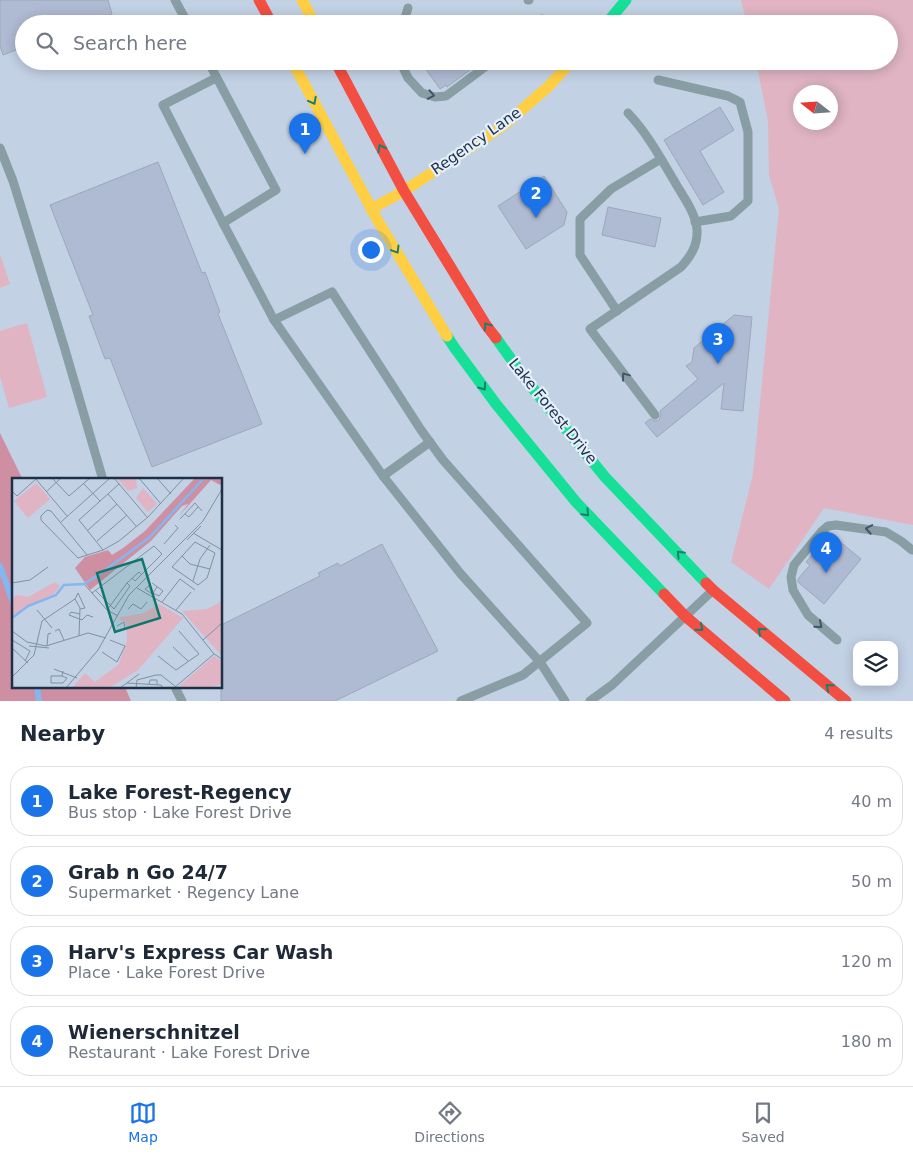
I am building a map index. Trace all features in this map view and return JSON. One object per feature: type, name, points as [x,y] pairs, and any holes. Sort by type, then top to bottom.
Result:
[{"type":"main road","points":[[259,0],[267,15]]},
{"type":"main road","points":[[302,0],[310,15]]},
{"type":"main road","points":[[614,15],[626,0]]},
{"type":"main road","points":[[297,70],[371,209],[454,346],[496,404],[576,502],[685,616],[785,701]]},
{"type":"main road","name":"Lake Forest Drive","points":[[340,70],[404,190],[486,325],[526,380],[604,477],[714,590],[846,701]]},
{"type":"main road","name":"Regency Lane","points":[[371,209],[503,126],[548,87],[564,70]]},
{"type":"lane","points":[[175,0],[183,15]]},
{"type":"lane","points":[[406,15],[408,8]]},
{"type":"lane","points":[[212,70],[276,190],[223,222]]},
{"type":"lane","points":[[404,70],[408,78],[422,93],[435,97],[446,96],[481,70]]},
{"type":"lane","points":[[216,78],[163,105],[274,320],[383,476],[460,573],[540,662],[565,701]]},
{"type":"lane","points":[[658,80],[728,96],[740,102],[748,132],[748,201],[731,216],[695,222]]},
{"type":"lane","points":[[628,113],[650,141],[692,210],[697,228],[697,239],[694,249],[689,258],[680,267],[590,330],[655,415]]},
{"type":"lane","points":[[0,148],[13,181],[102,478]]},
{"type":"lane","points":[[617,311],[580,255],[580,219],[611,188],[661,159]]},
{"type":"lane","points":[[274,320],[332,292],[415,422],[430,442],[588,623],[523,675],[461,701]]},
{"type":"lane","points":[[383,476],[430,442]]},
{"type":"lane","points":[[837,640],[808,615],[793,590],[791,578],[794,565],[820,532],[828,526],[836,525],[886,532],[912,550]]},
{"type":"lane","points":[[590,701],[612,685],[714,590]]},
{"type":"lane","points":[[176,688],[182,701]]},
{"type":"shaded area","points":[[741,0],[913,0],[913,525],[824,508],[769,589],[731,562],[753,474],[779,209],[769,175],[768,121],[758,70],[898,70],[898,15],[745,15]]},
{"type":"shaded area","points":[[0,254],[10,284],[0,288]]},
{"type":"shaded area","points":[[27,323],[47,397],[9,408],[0,376],[0,331]]},
{"type":"shaded area","points":[[0,433],[22,478],[12,478],[12,688],[125,688],[131,701],[0,701]]},
{"type":"building","points":[[0,0],[108,0],[112,14],[109,15],[15,15],[15,50],[3,55],[0,46]]},
{"type":"building","points":[[426,70],[470,70],[447,87],[446,85],[440,89]]},
{"type":"building","points":[[720,107],[734,130],[700,151],[724,192],[703,205],[664,140]]},
{"type":"building","points":[[158,162],[202,273],[205,272],[220,312],[218,314],[262,424],[152,467],[110,358],[105,359],[89,316],[93,315],[50,205]]},
{"type":"building","points":[[544,176],[567,212],[564,225],[526,249],[498,206]]},
{"type":"building","points":[[608,207],[661,218],[655,247],[602,235]]},
{"type":"building","points":[[734,315],[752,317],[743,411],[721,409],[724,383],[657,437],[645,423],[650,419],[659,420],[660,411],[698,379],[686,366],[692,362],[694,348]]},
{"type":"building","points":[[833,536],[861,559],[824,604],[798,582],[798,579],[810,565],[806,562],[817,549],[820,551]]},
{"type":"building","points":[[382,544],[438,651],[335,701],[221,701],[222,625],[320,576],[318,573],[338,563],[340,566]]},
{"type":"waterway","points":[[0,566],[12,599]]},
{"type":"waterway","points":[[37,688],[39,701]]},
{"type":"traffic: fast","points":[[614,15],[626,0]]},
{"type":"traffic: fast","points":[[447,336],[496,404],[576,502],[664,594]]},
{"type":"traffic: fast","points":[[496,338],[526,380],[605,477],[706,583]]},
{"type":"traffic: slow","points":[[302,0],[310,15]]},
{"type":"traffic: slow","points":[[297,70],[378,221],[447,336]]},
{"type":"traffic: slow","points":[[371,209],[404,191],[503,126],[548,87],[564,70]]},
{"type":"traffic: jam","points":[[259,0],[267,15]]},
{"type":"traffic: jam","points":[[340,70],[404,191],[486,325],[496,338]]},
{"type":"traffic: jam","points":[[706,583],[846,701]]},
{"type":"traffic: jam","points":[[664,594],[685,616],[785,701]]},
{"type":"place","name":"Lake Forest-Regency","points":[[305,154]]},
{"type":"place","name":"Grab n Go 24/7","points":[[536,218]]},
{"type":"place","name":"Harv's Express Car Wash","points":[[718,364]]},
{"type":"place","name":"Wienerschnitzel","points":[[826,573]]}]
